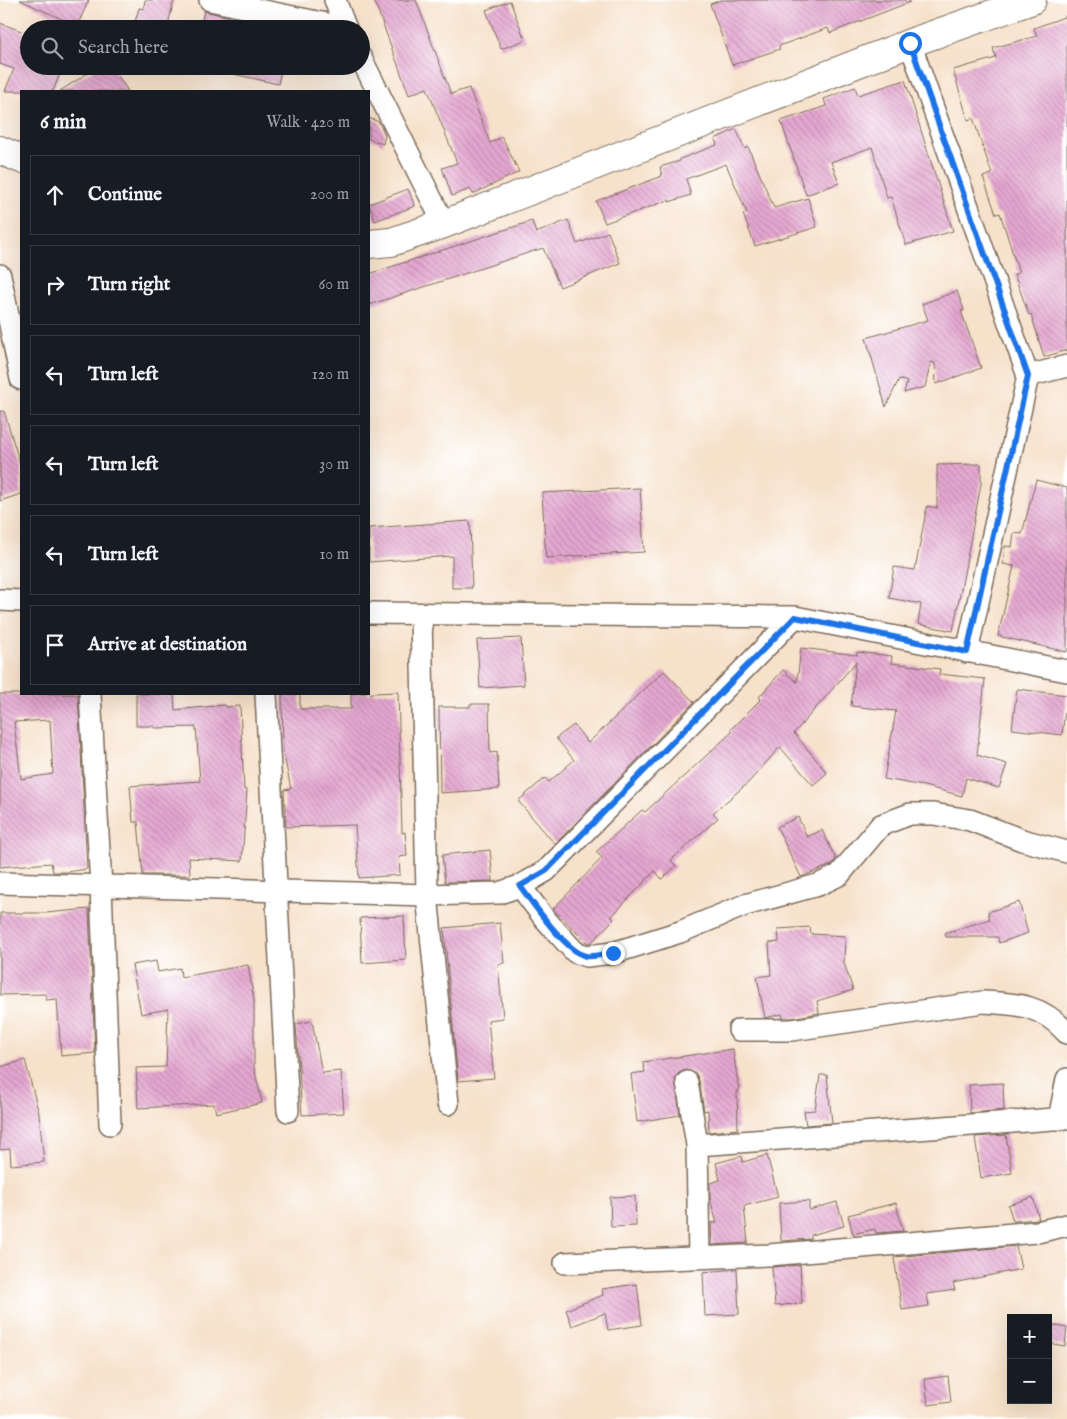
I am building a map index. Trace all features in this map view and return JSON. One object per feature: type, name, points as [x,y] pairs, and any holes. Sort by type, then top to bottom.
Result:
[{"type":"street","points":[[210,0],[307,20]]},
{"type":"street","points":[[334,0],[343,20]]},
{"type":"street","points":[[370,244],[391,242],[444,224],[910,43],[1032,0]]},
{"type":"street","points":[[910,43],[1028,376],[967,652]]},
{"type":"street","points":[[370,75],[444,224]]},
{"type":"street","points":[[0,150],[20,159]]},
{"type":"street","points":[[0,275],[20,374]]},
{"type":"street","points":[[1028,376],[1067,366]]},
{"type":"street","points":[[0,600],[20,601]]},
{"type":"street","points":[[370,613],[795,617],[1067,671]]},
{"type":"street","points":[[421,615],[427,895],[448,1104]]},
{"type":"street","points":[[0,883],[427,895],[499,893],[520,886],[546,871],[795,617]]},
{"type":"street","points":[[90,695],[102,886],[110,1124]]},
{"type":"street","points":[[266,695],[288,1111]]},
{"type":"street","points":[[520,886],[545,919],[575,952],[587,956],[613,953],[680,932],[744,905],[818,885],[839,875],[881,825],[910,814],[933,814],[970,820],[1022,840],[1067,852]]},
{"type":"street","points":[[738,1030],[792,1030],[983,1002],[1015,1004],[1041,1010],[1055,1020],[1067,1033]]},
{"type":"street","points":[[697,1145],[1063,1118],[1067,1078]]},
{"type":"street","points":[[687,1082],[697,1145],[699,1257]]},
{"type":"street","points":[[565,1263],[769,1255],[1037,1232],[1067,1225]]},
{"type":"building","points":[[20,0],[89,0],[80,20],[64,20]]},
{"type":"building","points":[[145,0],[174,0],[169,20],[136,20],[139,8],[144,9]]},
{"type":"building","points":[[374,0],[416,0],[451,94],[469,88],[490,143],[502,137],[519,172],[473,194],[470,189],[452,196],[442,168],[457,163],[427,88],[409,95]]},
{"type":"building","points":[[721,0],[909,0],[910,2],[830,33],[828,28],[779,46],[780,49],[732,65],[710,4]]},
{"type":"building","points":[[510,1],[525,40],[501,49],[486,10]]},
{"type":"building","points":[[204,11],[234,18],[233,20],[202,20]]},
{"type":"building","points":[[1067,16],[1067,350],[1044,357],[1031,314],[1029,315],[1014,274],[1019,273],[1000,213],[996,214],[983,177],[992,174],[973,118],[968,120],[953,70],[996,58],[993,48],[1037,36],[1034,28]]},
{"type":"building","points":[[0,23],[20,31],[20,75],[59,75],[53,90],[5,91],[14,69],[0,64]]},
{"type":"building","points":[[85,75],[117,75],[127,90],[62,90]]},
{"type":"building","points":[[238,75],[280,75],[278,84]]},
{"type":"building","points":[[905,80],[953,231],[906,245],[891,197],[887,198],[872,147],[831,162],[839,183],[806,195],[781,121],[826,106],[824,99],[855,87],[858,95]]},
{"type":"building","points":[[370,118],[379,122],[385,135],[383,144],[370,139]]},
{"type":"building","points":[[736,129],[745,149],[748,147],[774,208],[808,198],[817,227],[755,246],[743,214],[747,213],[726,164],[686,179],[691,195],[669,202],[669,200],[605,223],[596,201],[662,176],[660,167],[680,161],[680,159],[717,145],[715,139]]},
{"type":"building","points":[[408,189],[415,206],[375,221],[370,204]]},
{"type":"building","points":[[568,220],[577,244],[608,232],[620,263],[560,287],[543,248],[370,305],[370,274],[532,221],[536,233]]},
{"type":"building","points":[[957,291],[964,310],[961,311],[981,368],[936,384],[935,363],[931,362],[925,387],[904,393],[907,382],[899,379],[886,407],[866,338],[928,320],[922,304]]},
{"type":"building","points":[[0,411],[4,411],[20,464],[20,494],[0,501]]},
{"type":"building","points":[[981,464],[981,484],[953,631],[918,624],[921,604],[889,598],[894,567],[915,570],[927,506],[937,508],[937,465]]},
{"type":"building","points":[[1036,480],[1067,488],[1067,652],[998,636],[1014,566],[1003,564],[1005,546],[1012,547],[1014,533],[1022,534]]},
{"type":"building","points":[[640,488],[644,552],[546,558],[542,493]]},
{"type":"building","points":[[470,521],[472,588],[452,588],[452,556],[370,562],[370,528]]},
{"type":"building","points":[[521,638],[524,685],[480,688],[477,640]]},
{"type":"building","points":[[801,648],[857,655],[857,652],[892,656],[891,663],[940,669],[939,674],[985,679],[977,755],[1007,764],[999,788],[966,778],[962,796],[924,786],[884,779],[896,711],[851,706],[856,662],[794,733],[827,773],[813,785],[780,747],[749,782],[713,813],[718,818],[671,860],[676,866],[662,879],[655,871],[611,917],[614,919],[591,943],[586,942],[553,909],[602,858],[596,852],[642,810],[645,812],[732,732],[730,730],[761,699],[759,697],[783,670],[797,682]]},
{"type":"building","points":[[664,671],[694,702],[555,844],[518,801],[545,778],[549,782],[574,760],[556,738],[574,725],[588,743]]},
{"type":"building","points":[[1017,689],[1067,695],[1062,735],[1012,729]]},
{"type":"building","points":[[398,692],[402,833],[405,832],[407,856],[399,857],[400,875],[359,878],[355,825],[286,827],[284,790],[291,789],[283,751],[282,695],[300,695],[300,709],[351,709],[351,695],[370,695],[370,693]]},
{"type":"building","points":[[0,694],[78,695],[87,869],[53,872],[51,863],[0,867]],"holes":[[[50,720],[53,774],[21,779],[14,722]]]},
{"type":"building","points":[[136,695],[174,695],[175,710],[225,705],[226,707],[240,706],[244,790],[247,790],[242,861],[189,858],[190,875],[143,875],[138,822],[133,822],[130,786],[200,781],[196,727],[154,728],[154,726],[136,726]]},
{"type":"building","points":[[470,704],[489,704],[490,753],[497,752],[499,789],[440,793],[439,707],[470,707]]},
{"type":"building","points":[[798,817],[807,837],[822,830],[836,859],[831,865],[801,877],[777,827]]},
{"type":"building","points":[[490,850],[493,881],[445,882],[442,855]]},
{"type":"building","points":[[1019,902],[1028,933],[999,943],[998,937],[946,937],[945,933],[990,919],[988,912]]},
{"type":"building","points":[[89,909],[95,1053],[61,1056],[57,999],[46,1000],[46,994],[0,995],[0,913],[46,913]]},
{"type":"building","points":[[404,916],[406,960],[362,963],[360,918]]},
{"type":"building","points":[[500,923],[504,963],[498,964],[503,1018],[488,1020],[494,1078],[458,1081],[444,928]]},
{"type":"building","points":[[810,927],[811,934],[845,936],[844,963],[853,990],[817,1001],[819,1013],[791,1018],[783,1018],[782,1014],[765,1018],[757,977],[771,975],[769,943],[779,942],[778,929]]},
{"type":"building","points":[[156,961],[158,972],[180,968],[181,977],[248,965],[254,1000],[254,1067],[262,1103],[216,1113],[214,1104],[138,1108],[136,1068],[166,1067],[168,1009],[141,1014],[132,965]]},
{"type":"building","points":[[312,1021],[322,1073],[341,1071],[344,1113],[302,1115],[296,1024]]},
{"type":"building","points":[[733,1049],[739,1091],[737,1092],[738,1129],[709,1132],[708,1110],[704,1111],[699,1080],[696,1074],[686,1070],[679,1073],[675,1078],[680,1115],[637,1122],[631,1074],[645,1072],[643,1062]]},
{"type":"building","points":[[25,1060],[39,1114],[44,1162],[11,1165],[10,1149],[0,1150],[0,1067]]},
{"type":"building","points":[[820,1075],[827,1075],[832,1123],[806,1125],[804,1111],[815,1110]]},
{"type":"building","points":[[1003,1083],[1004,1110],[970,1113],[969,1085]]},
{"type":"building","points":[[1006,1135],[1012,1173],[981,1178],[975,1137]]},
{"type":"building","points":[[767,1155],[778,1197],[744,1206],[748,1243],[712,1245],[711,1223],[717,1223],[710,1199],[710,1183],[720,1180],[716,1163],[742,1156],[743,1162]]},
{"type":"building","points":[[635,1196],[636,1226],[611,1227],[610,1197]]},
{"type":"building","points":[[1033,1197],[1039,1219],[1013,1221],[1008,1205]]},
{"type":"building","points":[[809,1201],[809,1210],[837,1202],[844,1226],[811,1235],[811,1239],[781,1241],[779,1203]]},
{"type":"building","points":[[896,1203],[903,1231],[876,1233],[875,1229],[853,1234],[848,1215]]},
{"type":"building","points":[[1016,1246],[1021,1269],[953,1283],[955,1290],[927,1294],[929,1306],[902,1310],[894,1257]]},
{"type":"building","points":[[800,1265],[802,1303],[775,1306],[772,1267]]},
{"type":"building","points":[[737,1269],[739,1314],[705,1316],[703,1272]]},
{"type":"building","points":[[637,1284],[642,1325],[608,1330],[605,1313],[572,1326],[566,1310],[603,1295],[602,1289]]},
{"type":"building","points":[[1052,1325],[1067,1328],[1065,1346],[1052,1344]]},
{"type":"building","points":[[948,1376],[951,1402],[928,1405],[925,1379]]},
{"type":"route","points":[[613,953],[587,956],[575,952],[545,919],[520,886],[546,871],[795,617],[967,652],[1028,376],[910,43]]}]
